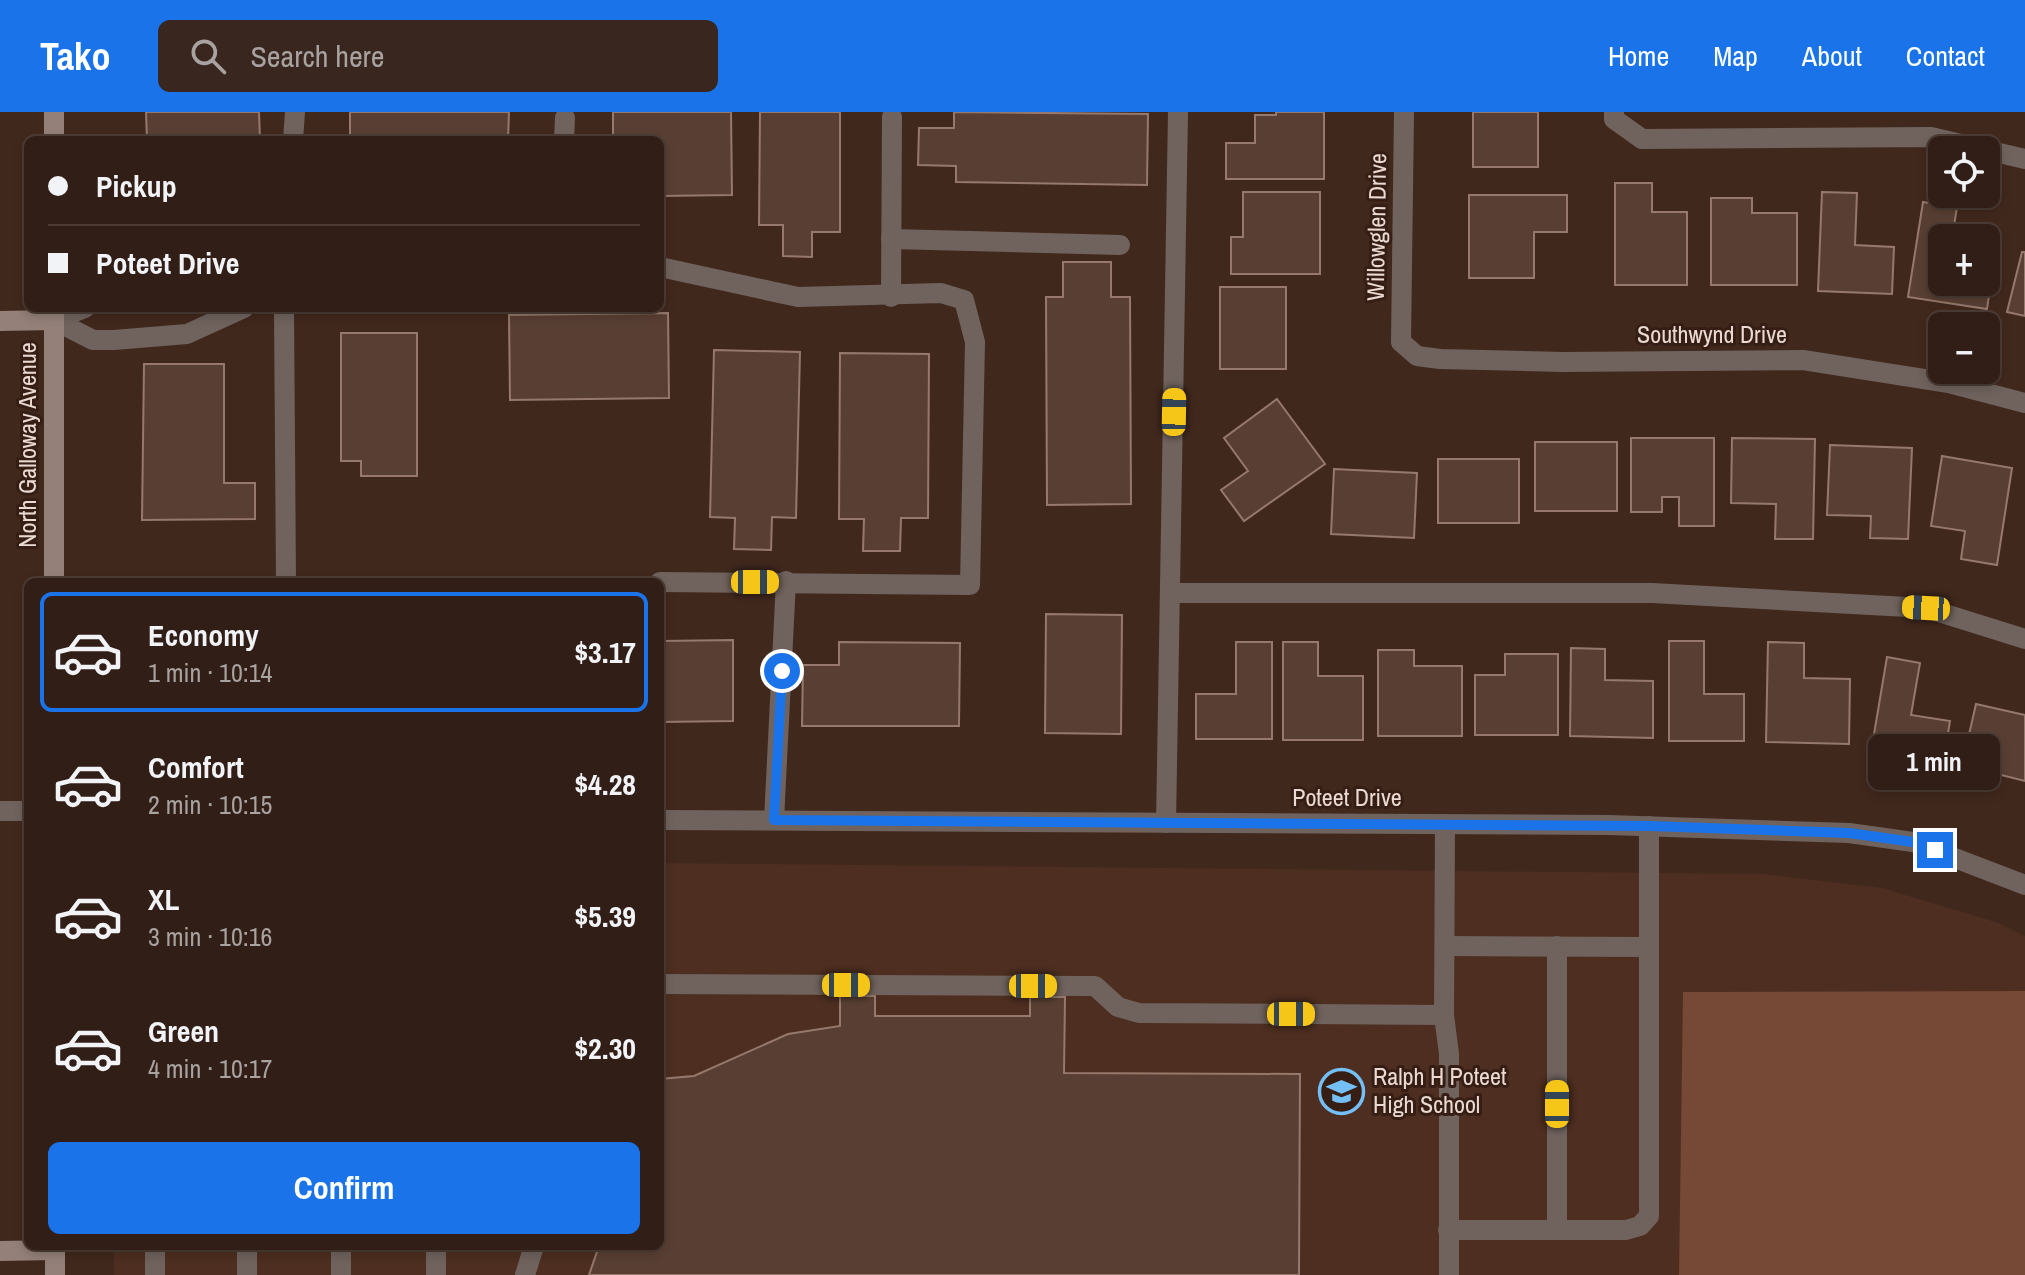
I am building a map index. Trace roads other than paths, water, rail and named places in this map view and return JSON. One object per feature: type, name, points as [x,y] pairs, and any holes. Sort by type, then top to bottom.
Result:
[{"type":"main road","points":[[54,112],[54,136]]},
{"type":"main road","points":[[0,321],[54,314]]},
{"type":"main road","name":"North Galloway Avenue","points":[[54,314],[54,578]]},
{"type":"main road","points":[[0,1251],[24,1250]]},
{"type":"main road","points":[[55,1250],[55,1275]]},
{"type":"street","points":[[293,136],[295,112]]},
{"type":"street","points":[[1166,823],[1178,112]]},
{"type":"street","name":"Willowglen Drive","points":[[1401,342],[1404,112]]},
{"type":"street","points":[[1614,112],[1614,119],[1642,139],[1931,137],[2025,159]]},
{"type":"street","points":[[891,297],[892,117]]},
{"type":"street","points":[[564,136],[565,118]]},
{"type":"street","points":[[891,239],[1120,245]]},
{"type":"street","points":[[664,268],[798,297],[891,297],[941,293],[964,300],[975,342],[970,585],[664,582]]},
{"type":"street","points":[[54,314],[93,340],[114,340],[187,334],[235,312]]},
{"type":"street","points":[[284,312],[286,578]]},
{"type":"street","name":"Southwynd Drive","points":[[1401,342],[1417,356],[1440,359],[1563,362],[1803,360],[1949,383],[2025,403]]},
{"type":"street","points":[[774,820],[786,581]]},
{"type":"street","points":[[1171,593],[1698,595],[1926,608],[2025,639]]},
{"type":"street","points":[[0,811],[24,811]]},
{"type":"street","name":"Poteet Drive","points":[[664,820],[1649,826],[1849,833],[1913,842],[2025,885]]},
{"type":"street","points":[[1445,824],[1444,1015],[1449,1054],[1449,1275]]},
{"type":"street","points":[[1448,1230],[1626,1230],[1640,1226],[1649,1216],[1649,826]]},
{"type":"street","points":[[1445,946],[1649,947]]},
{"type":"street","points":[[1557,946],[1557,1230]]},
{"type":"street","points":[[664,984],[1095,986],[1118,1007],[1139,1013],[1444,1015]]},
{"type":"street","points":[[155,1250],[155,1275]]},
{"type":"street","points":[[247,1250],[247,1275]]},
{"type":"street","points":[[341,1250],[341,1275]]},
{"type":"street","points":[[436,1250],[436,1275]]},
{"type":"street","points":[[525,1275],[533,1250]]},
{"type":"place","name":"Ralph H Poteet High School","points":[[1342,1091]]}]
